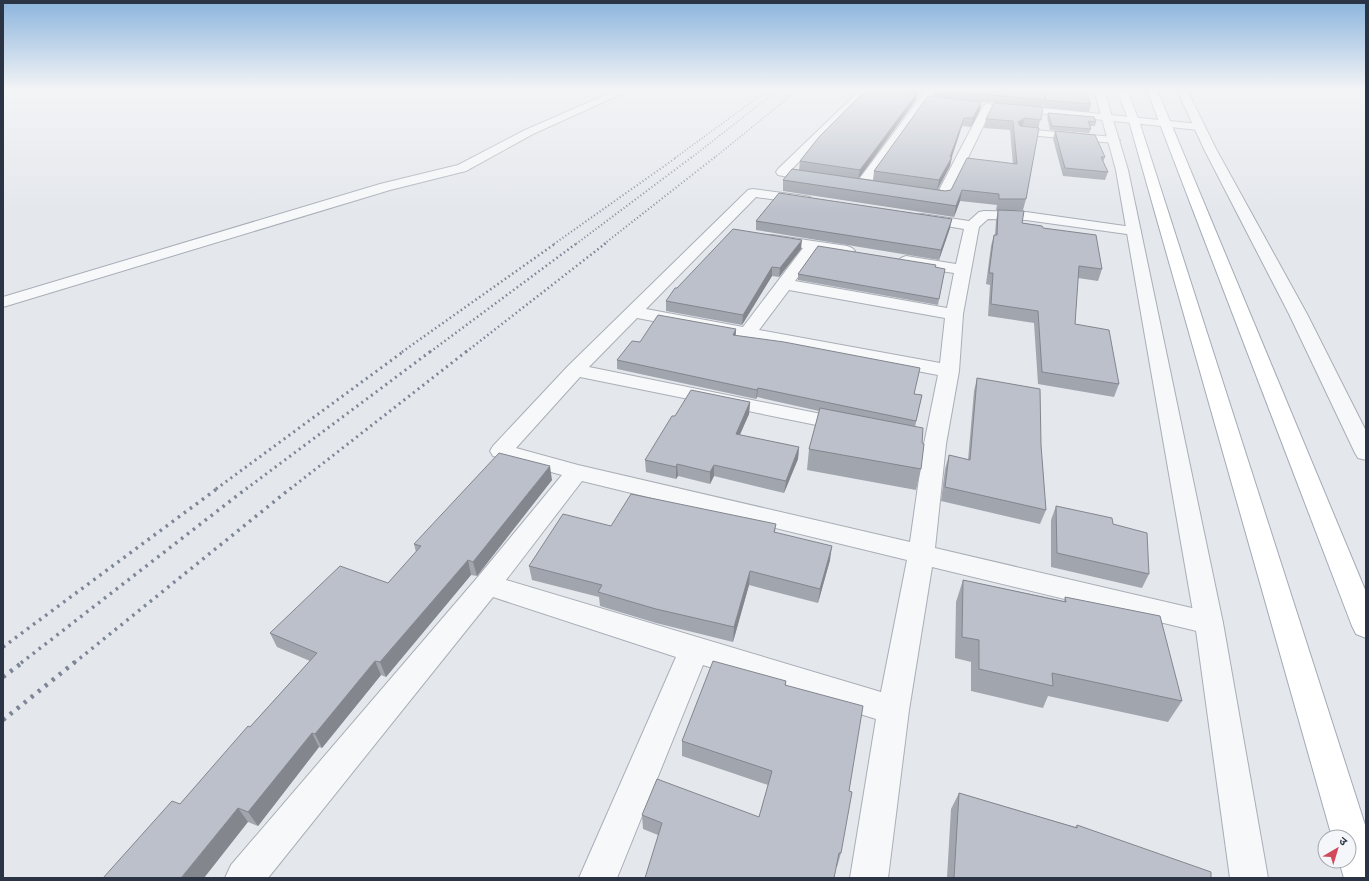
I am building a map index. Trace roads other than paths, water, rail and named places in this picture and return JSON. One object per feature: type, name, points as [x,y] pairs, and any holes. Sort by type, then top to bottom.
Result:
[{"type":"main road","points":[[1137,131],[1363,878]]},
{"type":"main road","points":[[1169,131],[1366,626]]},
{"type":"street","points":[[3,302],[385,187],[462,168],[513,140],[533,131]]},
{"type":"street","points":[[825,131],[782,172],[786,174],[831,181]]},
{"type":"street","points":[[876,188],[858,185],[900,131]]},
{"type":"street","points":[[905,192],[943,196],[982,131]]},
{"type":"street","points":[[1111,131],[1122,170],[1210,623],[1249,878]]},
{"type":"street","points":[[1201,131],[1298,314],[1366,453]]},
{"type":"street","points":[[1022,132],[1114,140]]},
{"type":"street","points":[[463,154],[513,140]]},
{"type":"street","points":[[385,187],[438,162]]},
{"type":"street","points":[[816,202],[753,193],[723,231],[634,312],[574,370],[501,451],[577,472],[1210,623]]},
{"type":"street","points":[[869,878],[894,710],[921,554],[927,442],[949,371],[954,314],[972,226],[984,215],[1026,216],[1134,231]]},
{"type":"street","points":[[910,216],[972,226]]},
{"type":"street","points":[[760,237],[858,253]]},
{"type":"street","points":[[747,334],[813,246]]},
{"type":"street","points":[[888,258],[964,270]]},
{"type":"street","points":[[784,284],[954,314]]},
{"type":"street","points":[[634,312],[949,371]]},
{"type":"street","points":[[574,370],[864,429]]},
{"type":"street","points":[[244,878],[487,585],[577,472]]},
{"type":"street","points":[[487,585],[694,650],[894,710]]},
{"type":"street","points":[[598,878],[694,650]]},
{"type":"railway","points":[[675,158],[712,131]]},
{"type":"railway","points":[[691,158],[725,131]]},
{"type":"railway","points":[[714,158],[747,131]]},
{"type":"railway","points":[[554,244],[677,157]]},
{"type":"railway","points":[[576,244],[692,157]]},
{"type":"railway","points":[[604,244],[715,157]]},
{"type":"railway","points":[[402,352],[556,243]]},
{"type":"railway","points":[[430,352],[577,243]]},
{"type":"railway","points":[[466,352],[606,243]]},
{"type":"railway","points":[[216,489],[404,351]]},
{"type":"railway","points":[[246,489],[431,351]]},
{"type":"railway","points":[[290,489],[467,351]]},
{"type":"railway","points":[[3,647],[218,488]]},
{"type":"railway","points":[[21,663],[247,488]]},
{"type":"railway","points":[[74,663],[291,488]]},
{"type":"railway","points":[[3,677],[23,662]]},
{"type":"railway","points":[[3,720],[75,662]]}]
